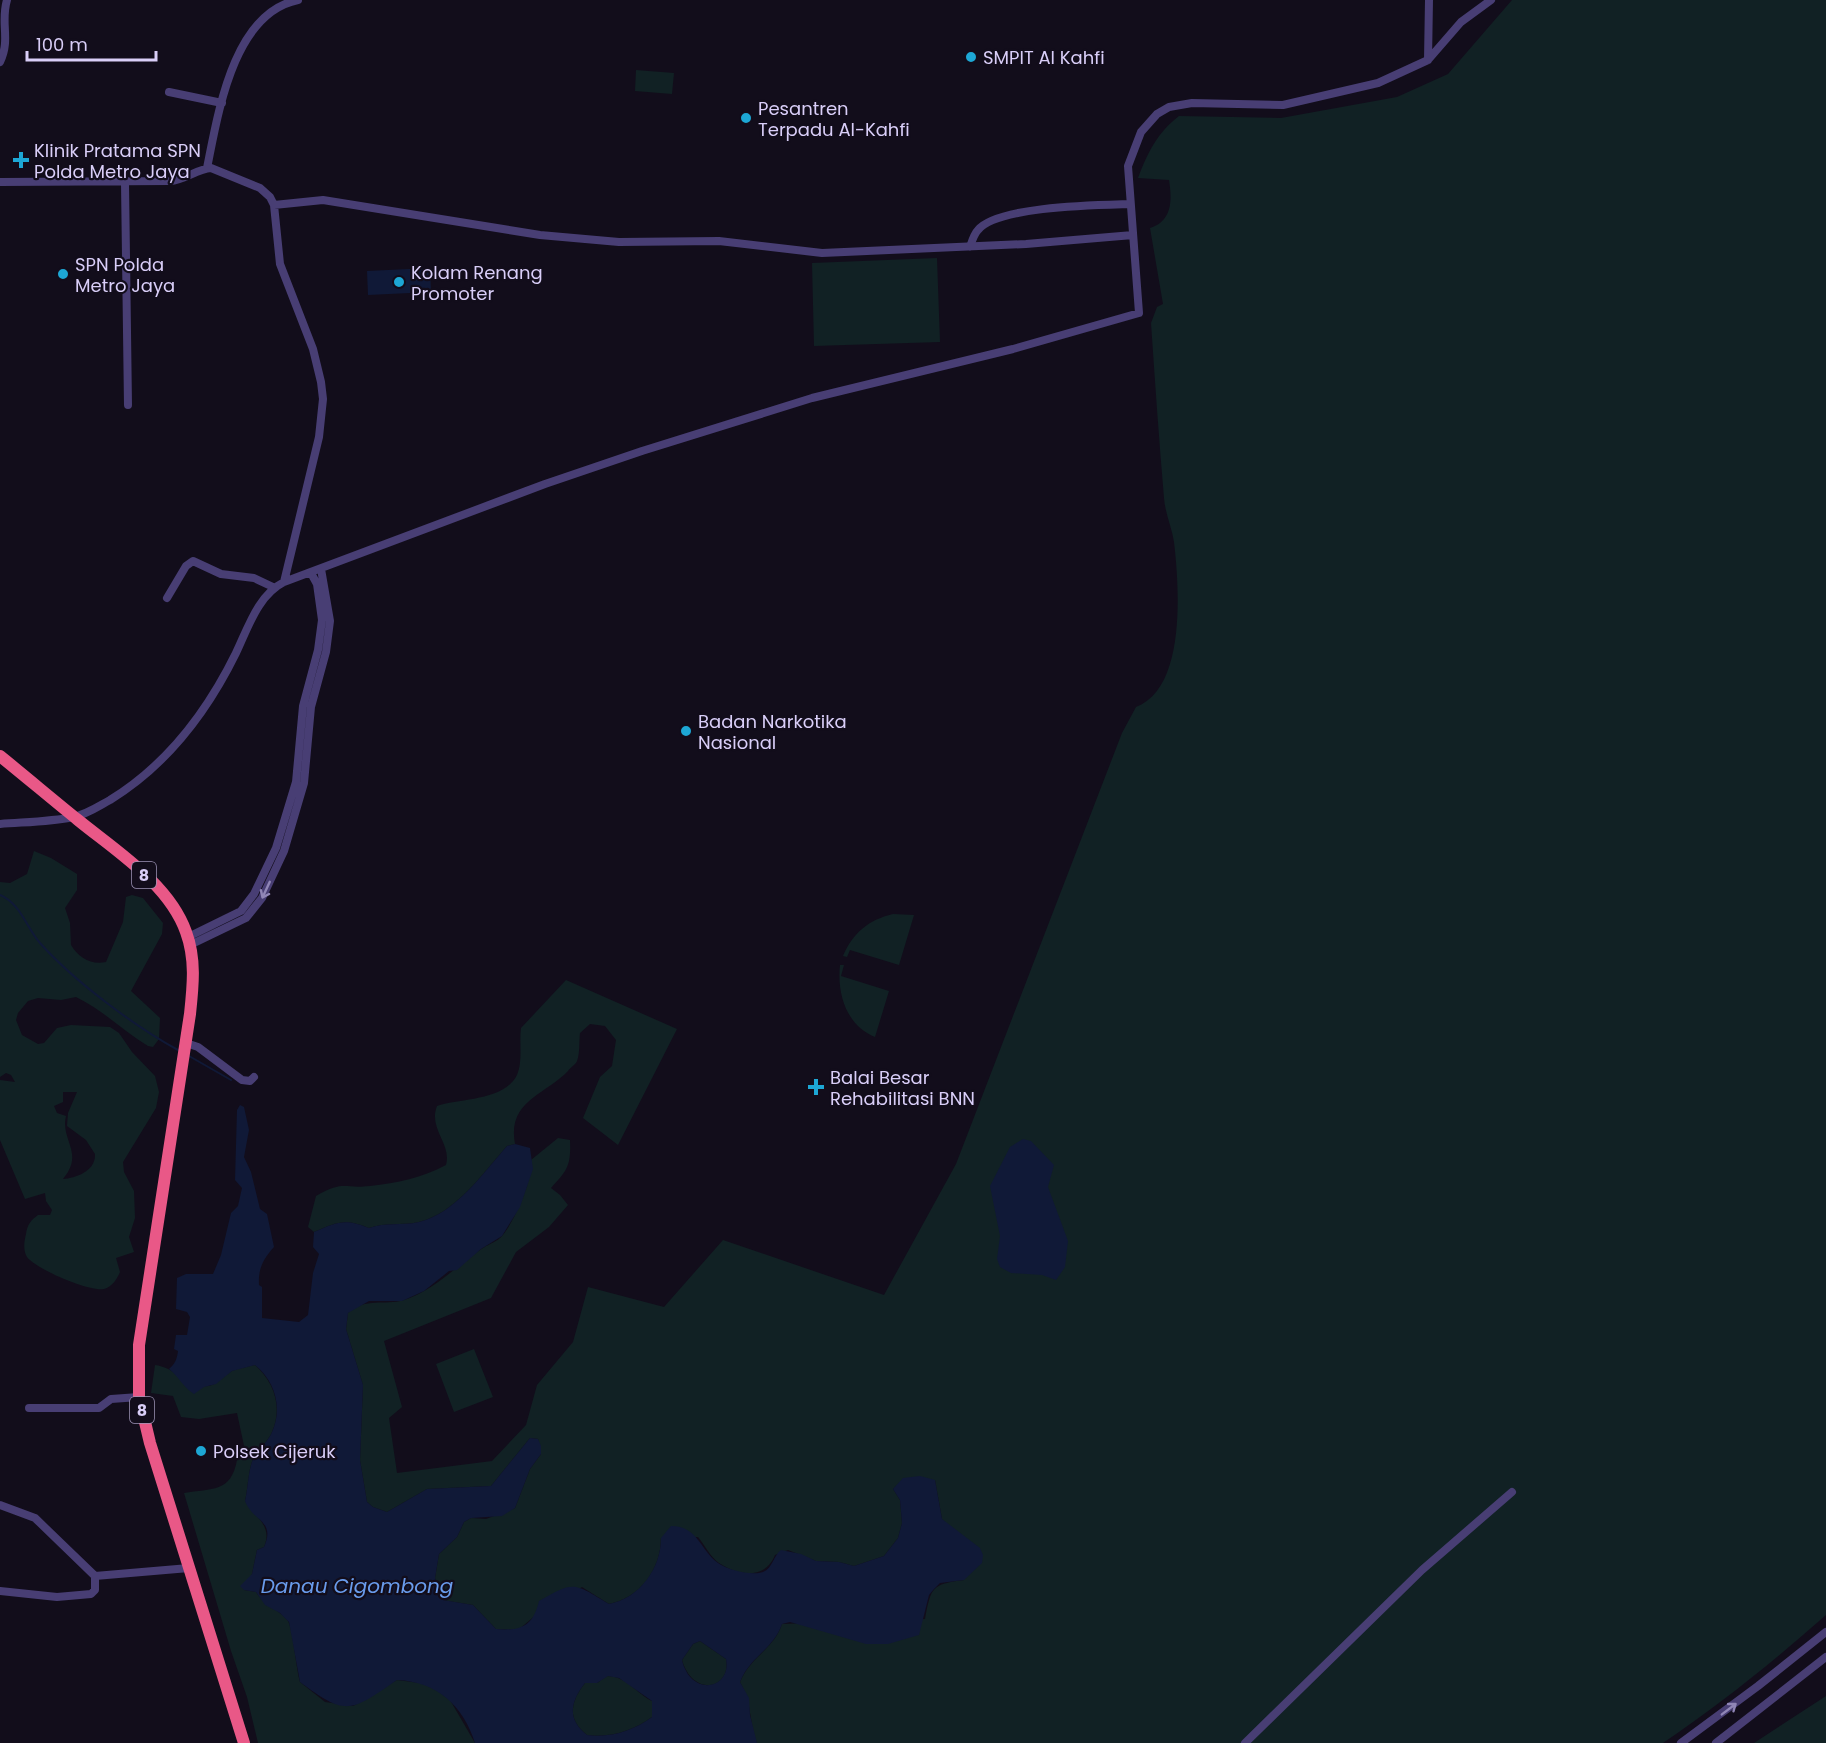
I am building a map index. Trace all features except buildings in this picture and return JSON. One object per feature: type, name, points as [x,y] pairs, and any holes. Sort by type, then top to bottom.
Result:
[{"type":"highway","name":"8","points":[[0,756],[159,890],[175,910],[189,941],[193,975],[186,1045],[139,1345],[139,1397],[189,1568],[244,1743]]},
{"type":"street","points":[[4,22],[7,0]]},
{"type":"street","points":[[207,168],[233,66],[250,33],[271,11],[298,0]]},
{"type":"street","points":[[1428,60],[1429,0]]},
{"type":"street","points":[[0,824],[74,817],[99,807],[147,775],[192,727],[213,696],[255,614],[273,587],[284,582],[545,484],[778,408],[1013,349],[1139,313],[1130,204],[1129,159],[1142,132],[1163,109],[1192,103],[1283,105],[1378,83],[1428,60],[1461,22],[1491,0]]},
{"type":"street","points":[[0,8],[7,42],[0,62]]},
{"type":"street","points":[[169,92],[222,103]]},
{"type":"street","points":[[0,182],[178,181],[207,168],[260,188],[270,197],[280,264],[315,356],[322,399],[319,438],[284,582]]},
{"type":"street","points":[[125,183],[128,405]]},
{"type":"street","points":[[273,205],[323,200],[520,232],[609,242],[719,241],[822,253],[970,247],[1133,235]]},
{"type":"street","points":[[970,247],[977,230],[1000,217],[1033,210],[1130,204]]},
{"type":"street","points":[[167,598],[186,566],[193,561],[221,574],[255,578],[273,587]]},
{"type":"street","points":[[309,694],[326,652],[330,621],[321,569]]},
{"type":"street","points":[[189,941],[241,911],[258,885],[276,848],[296,782],[322,620],[316,584],[311,573]]},
{"type":"street","points":[[186,1045],[198,1047],[242,1080],[250,1081],[254,1077]]},
{"type":"street","points":[[29,1408],[99,1408],[111,1399],[139,1397]]},
{"type":"street","points":[[1245,1743],[1422,1570],[1512,1492]]},
{"type":"street","points":[[0,1505],[35,1518],[95,1576],[95,1590],[91,1594],[57,1597],[0,1591]]},
{"type":"street","points":[[95,1576],[189,1568]]},
{"type":"street","points":[[1681,1743],[1826,1632]]},
{"type":"street","points":[[1716,1743],[1826,1657]]},
{"type":"shaded area","points":[[1512,0],[1826,0],[1826,1615],[1747,1682],[1663,1743],[757,1743],[747,1697],[740,1682],[744,1673],[773,1640],[782,1624],[925,1619],[934,1589],[945,1583],[964,1580],[942,1519],[935,1480],[897,1486],[893,1489],[900,1500],[902,1523],[898,1538],[884,1556],[854,1566],[839,1562],[816,1561],[788,1550],[775,1555],[765,1569],[743,1573],[716,1561],[698,1537],[661,1538],[653,1571],[639,1589],[630,1596],[609,1604],[582,1587],[536,1615],[518,1630],[496,1629],[473,1605],[442,1600],[435,1578],[439,1554],[457,1537],[464,1522],[471,1518],[486,1519],[515,1508],[530,1469],[541,1454],[538,1439],[530,1438],[491,1486],[427,1489],[387,1512],[373,1507],[367,1502],[360,1460],[363,1385],[346,1329],[348,1313],[368,1303],[397,1302],[415,1296],[436,1284],[473,1255],[500,1238],[507,1230],[522,1199],[529,1177],[531,1160],[558,1138],[570,1140],[570,1156],[565,1171],[551,1188],[568,1205],[549,1227],[516,1252],[491,1298],[384,1341],[402,1407],[389,1418],[397,1473],[492,1461],[526,1425],[537,1385],[573,1342],[588,1287],[664,1307],[723,1240],[884,1295],[956,1164],[1122,733],[1136,707],[1152,696],[1164,679],[1172,658],[1178,608],[1177,583],[1174,542],[1164,498],[1151,323],[1157,307],[1163,304],[1150,228],[1158,225],[1167,215],[1171,195],[1169,180],[1138,178],[1146,160],[1159,136],[1179,116],[1281,118],[1397,97],[1448,74]]},
{"type":"shaded area","points":[[636,70],[674,73],[672,94],[635,91]]},
{"type":"shaded area","points":[[937,258],[940,342],[814,346],[812,263]]},
{"type":"shaded area","points":[[34,851],[51,858],[77,874],[77,890],[65,908],[70,923],[71,945],[78,954],[90,961],[106,962],[123,922],[126,897],[132,895],[143,898],[163,923],[162,934],[131,991],[160,1018],[159,1039],[153,1047],[148,1046],[76,997],[61,1000],[38,998],[28,1001],[18,1013],[16,1020],[22,1035],[38,1044],[44,1043],[57,1028],[71,1025],[110,1027],[119,1033],[132,1052],[155,1076],[159,1092],[156,1108],[123,1162],[124,1172],[134,1191],[135,1218],[129,1237],[134,1252],[116,1258],[120,1272],[114,1282],[104,1289],[87,1287],[63,1279],[27,1257],[24,1246],[28,1225],[38,1215],[50,1215],[52,1210],[46,1201],[45,1193],[25,1199],[0,1140],[0,1080],[15,1082],[11,1075],[6,1073],[0,1077],[0,882],[10,883],[27,874]],"holes":[[[63,1092],[77,1092],[68,1113],[67,1126],[86,1140],[95,1154],[89,1169],[74,1177],[63,1179],[72,1162],[72,1154],[66,1132],[66,1116],[57,1113],[54,1106],[63,1102]]]},
{"type":"shaded area","points":[[893,914],[914,915],[899,965],[850,950],[847,957],[843,956],[862,929],[876,920]]},
{"type":"shaded area","points":[[840,965],[844,965],[841,976],[889,991],[875,1037],[865,1032],[850,1017],[840,987]]},
{"type":"shaded area","points":[[566,980],[677,1029],[618,1145],[583,1118],[600,1077],[612,1066],[616,1040],[605,1026],[590,1024],[580,1033],[577,1061],[559,1079],[522,1108],[514,1130],[515,1144],[507,1146],[468,1191],[445,1210],[412,1223],[369,1228],[341,1222],[314,1232],[308,1227],[316,1196],[325,1191],[343,1186],[370,1186],[419,1177],[446,1165],[446,1150],[435,1122],[437,1106],[492,1094],[511,1083],[519,1070],[521,1028]]},
{"type":"shaded area","points":[[474,1349],[493,1397],[454,1412],[436,1364]]},
{"type":"shaded area","points":[[155,1365],[168,1369],[197,1385],[208,1386],[232,1371],[255,1365],[272,1387],[277,1413],[275,1423],[270,1436],[253,1459],[245,1501],[262,1522],[266,1540],[264,1547],[257,1550],[252,1574],[244,1590],[256,1592],[288,1621],[300,1682],[325,1702],[353,1706],[397,1680],[428,1684],[450,1700],[475,1743],[258,1743],[247,1697],[184,1493],[211,1489],[225,1484],[234,1471],[237,1460],[246,1455],[237,1413],[199,1419],[181,1417],[173,1396],[151,1393]]},
{"type":"shaded area","points":[[700,1641],[726,1659],[726,1669],[718,1683],[702,1684],[694,1680],[687,1672],[682,1660],[693,1644]]},
{"type":"shaded area","points":[[607,1676],[620,1679],[652,1701],[652,1717],[621,1732],[587,1735],[580,1729],[573,1716],[576,1696],[585,1683],[597,1683]]},
{"type":"shaded area","points":[[1826,1696],[1826,1743],[1754,1743]]},
{"type":"water","name":"Kolam Renang Promoter","points":[[430,268],[431,292],[368,295],[367,271]]},
{"type":"water","name":"Danau Cigombong","points":[[240,1105],[244,1107],[249,1130],[244,1157],[251,1172],[260,1209],[267,1214],[274,1247],[264,1260],[259,1274],[259,1285],[262,1287],[262,1318],[299,1322],[308,1315],[313,1273],[319,1254],[313,1247],[314,1232],[347,1222],[369,1228],[419,1222],[432,1217],[445,1210],[468,1191],[507,1146],[515,1144],[530,1148],[533,1169],[520,1207],[502,1236],[481,1249],[457,1270],[449,1271],[424,1291],[402,1301],[369,1301],[348,1313],[346,1329],[363,1385],[360,1460],[367,1502],[373,1507],[387,1512],[427,1489],[491,1486],[530,1438],[538,1439],[541,1446],[541,1454],[530,1469],[515,1508],[502,1516],[471,1518],[464,1522],[457,1537],[439,1554],[435,1578],[443,1600],[473,1605],[496,1629],[524,1626],[533,1617],[539,1601],[568,1587],[581,1588],[609,1604],[620,1601],[647,1580],[657,1560],[661,1538],[671,1526],[680,1527],[693,1534],[718,1563],[740,1572],[763,1572],[769,1568],[781,1550],[801,1554],[816,1561],[839,1562],[854,1566],[884,1556],[898,1538],[902,1523],[900,1500],[893,1489],[903,1478],[920,1476],[935,1480],[942,1519],[980,1548],[983,1555],[982,1563],[964,1580],[940,1583],[934,1589],[929,1595],[919,1635],[888,1644],[866,1644],[790,1622],[782,1624],[773,1640],[744,1673],[740,1682],[749,1698],[750,1715],[757,1743],[475,1743],[463,1717],[446,1698],[424,1685],[397,1680],[358,1704],[348,1706],[328,1701],[300,1682],[289,1622],[280,1613],[265,1605],[256,1592],[244,1590],[240,1586],[252,1574],[257,1550],[264,1547],[267,1538],[265,1526],[245,1501],[253,1459],[270,1436],[275,1423],[277,1404],[272,1387],[262,1371],[255,1365],[232,1371],[216,1384],[204,1387],[194,1394],[169,1369],[178,1354],[178,1351],[174,1349],[176,1335],[187,1335],[190,1317],[187,1312],[176,1309],[177,1278],[186,1274],[213,1274],[221,1255],[231,1213],[238,1206],[242,1188],[235,1180],[237,1110]],"holes":[[[700,1641],[726,1659],[726,1669],[723,1677],[717,1683],[701,1684],[694,1680],[687,1672],[682,1660],[693,1644]],[[608,1676],[619,1678],[652,1701],[652,1717],[621,1732],[587,1735],[580,1729],[573,1716],[576,1696],[585,1683],[597,1683]]]},
{"type":"water","points":[[1023,1139],[1031,1141],[1054,1165],[1048,1187],[1068,1241],[1065,1267],[1056,1280],[1042,1275],[1011,1273],[1000,1267],[997,1259],[1000,1236],[990,1186],[1010,1147]]},
{"type":"waterway","points":[[0,895],[13,904],[35,937],[54,958],[87,987],[124,1016],[178,1050]]},
{"type":"waterway","points":[[189,1056],[231,1080]]},
{"type":"place","name":"SMPIT Al Kahfi","points":[[971,57]]},
{"type":"place","name":"Pesantren Terpadu Al-Kahfi","points":[[746,118]]},
{"type":"place","name":"Klinik Pratama SPN Polda Metro Jaya","points":[[21,160]]},
{"type":"place","name":"SPN Polda Metro Jaya","points":[[63,274]]},
{"type":"place","name":"Kolam Renang Promoter","points":[[399,282]]},
{"type":"place","name":"Badan Narkotika Nasional","points":[[686,731]]},
{"type":"place","name":"Balai Besar Rehabilitasi BNN","points":[[816,1087]]},
{"type":"place","name":"Polsek Cijeruk","points":[[201,1451]]}]
